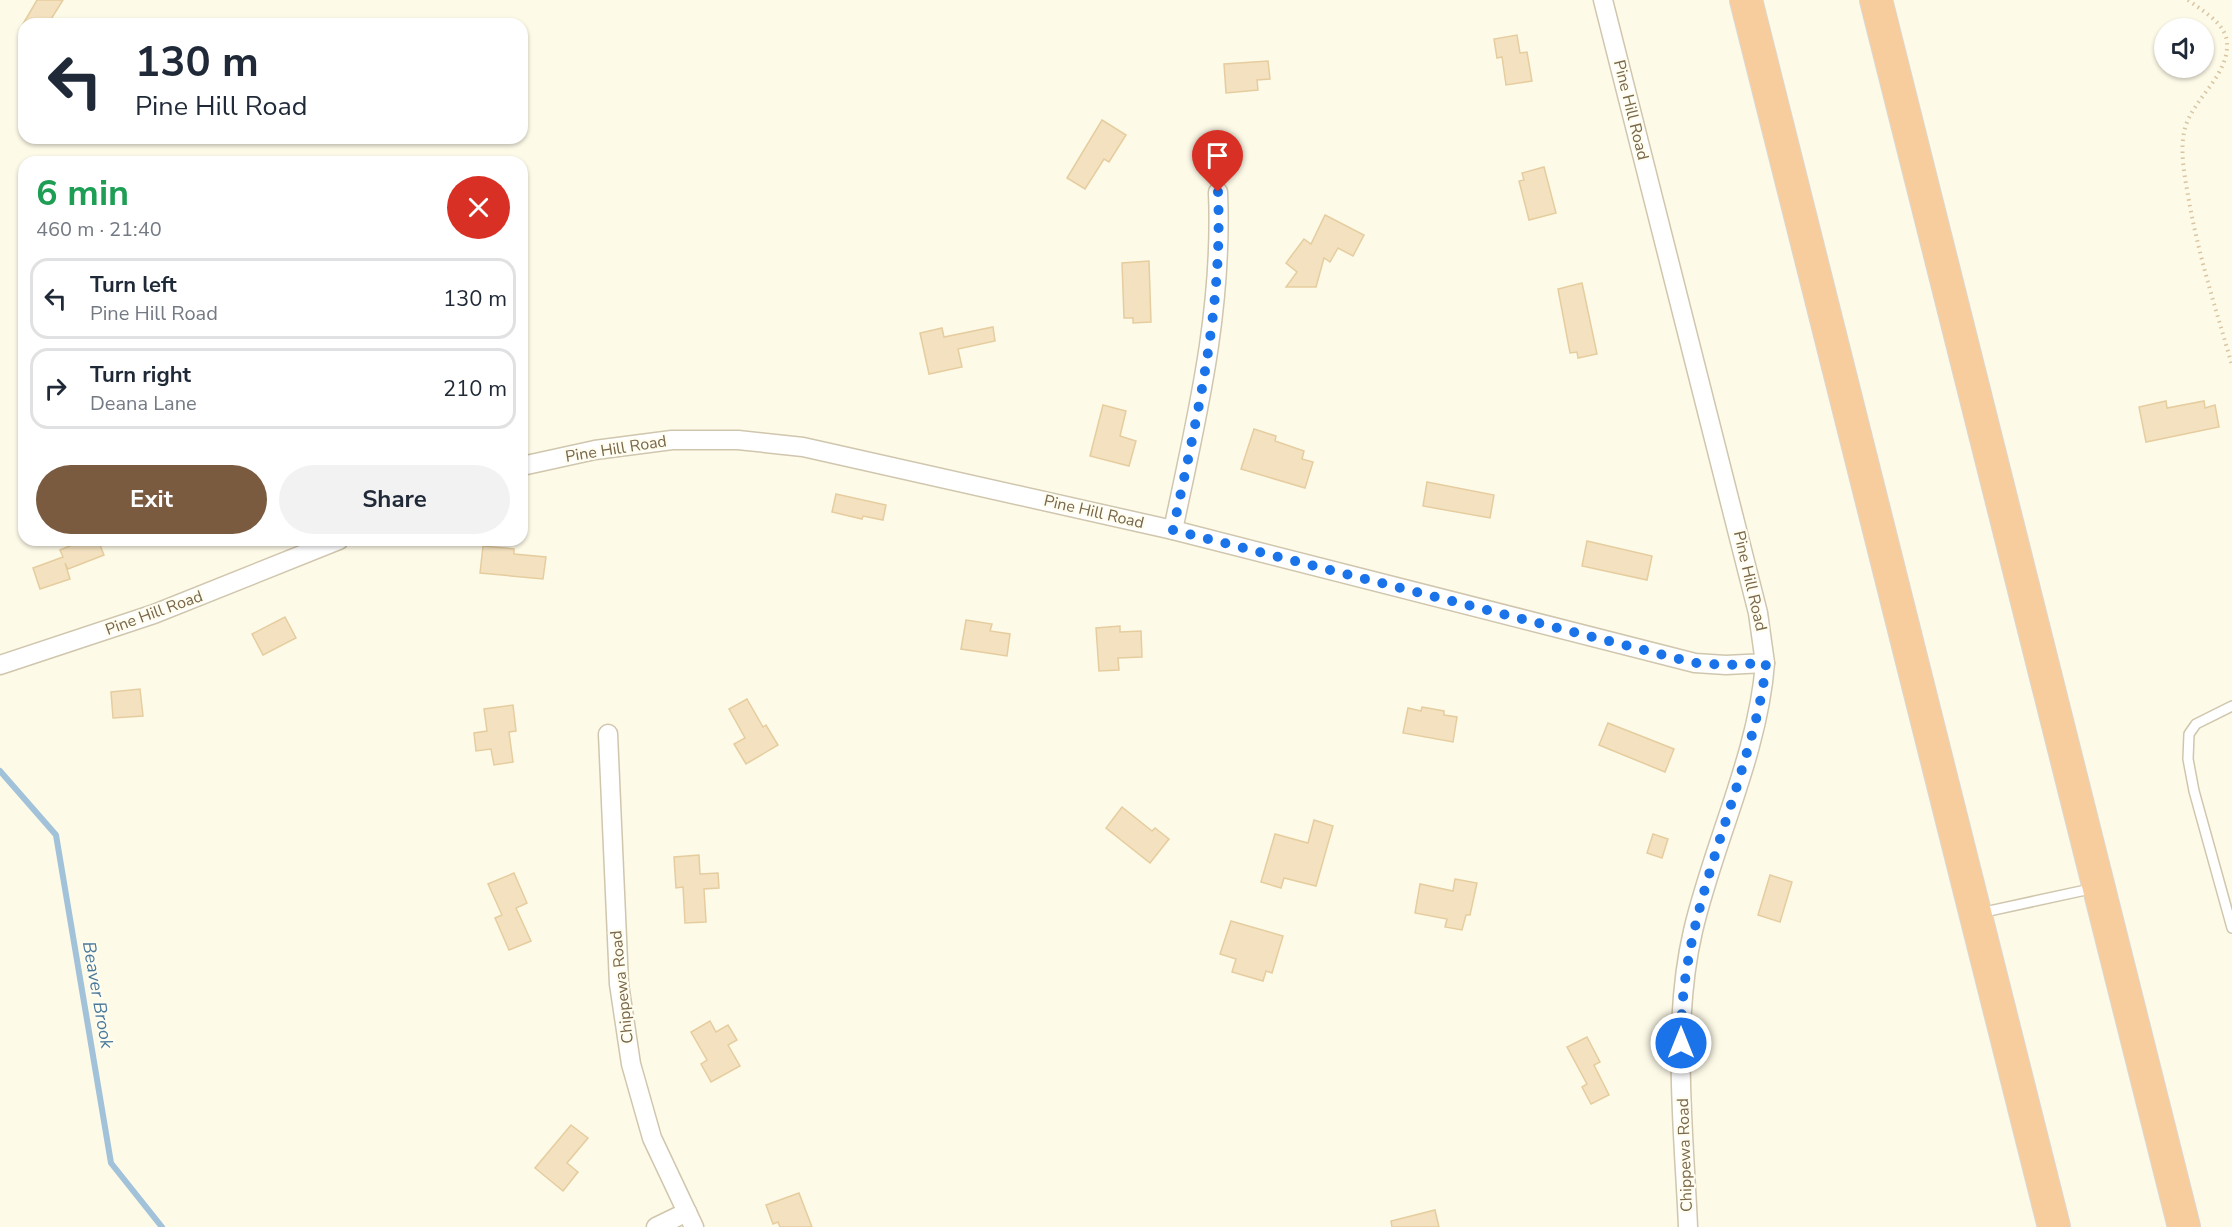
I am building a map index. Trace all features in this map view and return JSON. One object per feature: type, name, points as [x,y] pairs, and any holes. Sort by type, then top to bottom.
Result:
[{"type":"highway","points":[[1746,0],[2054,1227]]},
{"type":"highway","points":[[1876,0],[2184,1227]]},
{"type":"street","name":"Pine Hill Road","points":[[528,465],[595,450],[706,438],[772,443],[834,452],[1173,530],[1695,663],[1726,665],[1766,663],[1758,613],[1604,0]]},
{"type":"street","points":[[1173,530],[1211,339],[1218,276],[1218,192]]},
{"type":"street","name":"Pine Hill Road","points":[[0,665],[154,614],[324,546]]},
{"type":"street","name":"Chippewa Road","points":[[1688,1227],[1681,1043],[1683,988],[1701,902],[1754,732],[1766,663]]},
{"type":"street","name":"Chippewa Road","points":[[608,734],[619,984],[631,1064],[652,1138],[690,1219]]},
{"type":"street","points":[[656,1227],[690,1219]]},
{"type":"lane","points":[[2232,706],[2196,724],[2189,734],[2188,759],[2194,791],[2232,928]]},
{"type":"lane","points":[[1975,914],[2100,887]]},
{"type":"path","points":[[2188,0],[2216,21],[2227,38],[2228,45],[2224,61],[2185,127],[2182,150],[2184,174],[2199,252],[2232,365]]},
{"type":"building","points":[[37,0],[63,0],[52,18],[26,18]]},
{"type":"building","points":[[1517,35],[1520,53],[1527,52],[1532,81],[1506,85],[1502,57],[1497,58],[1494,39]]},
{"type":"building","points":[[1268,61],[1270,79],[1257,80],[1258,90],[1226,93],[1224,64]]},
{"type":"building","points":[[1102,120],[1126,135],[1109,162],[1104,159],[1085,189],[1067,178]]},
{"type":"building","points":[[1544,167],[1556,213],[1529,220],[1519,181],[1524,180],[1522,173]]},
{"type":"building","points":[[1325,215],[1364,235],[1353,256],[1338,248],[1330,262],[1324,258],[1316,287],[1286,287],[1297,272],[1286,263],[1304,239],[1311,244]]},
{"type":"building","points":[[1149,261],[1151,322],[1133,323],[1133,318],[1124,318],[1122,263]]},
{"type":"building","points":[[1582,283],[1597,354],[1578,358],[1577,352],[1570,353],[1558,289]]},
{"type":"building","points":[[993,327],[995,341],[958,349],[962,367],[929,374],[920,333],[942,328],[944,337]]},
{"type":"building","points":[[2166,401],[2167,408],[2204,401],[2205,408],[2215,405],[2219,427],[2146,442],[2139,407]]},
{"type":"building","points":[[1103,405],[1126,411],[1120,436],[1136,441],[1129,466],[1090,456]]},
{"type":"building","points":[[1254,429],[1276,436],[1275,441],[1304,451],[1302,459],[1313,462],[1305,488],[1241,469]]},
{"type":"building","points":[[1427,482],[1494,495],[1490,518],[1423,506]]},
{"type":"building","points":[[836,494],[886,505],[883,520],[863,516],[862,519],[832,512]]},
{"type":"building","points":[[1587,541],[1652,556],[1647,580],[1582,566]]},
{"type":"building","points":[[70,546],[100,546],[104,555],[68,569],[65,563],[70,579],[40,589],[33,568],[63,557],[60,550]]},
{"type":"building","points":[[483,546],[514,549],[514,554],[546,557],[543,579],[480,573]]},
{"type":"building","points":[[285,617],[296,638],[263,655],[252,634]]},
{"type":"building","points":[[966,620],[992,624],[990,631],[1010,634],[1007,656],[961,649]]},
{"type":"building","points":[[1120,626],[1120,632],[1141,631],[1142,657],[1118,658],[1119,670],[1099,671],[1096,628]]},
{"type":"building","points":[[140,689],[143,716],[113,718],[111,692]]},
{"type":"building","points":[[747,699],[763,727],[766,725],[778,745],[746,764],[734,744],[745,738],[729,709]]},
{"type":"building","points":[[513,705],[516,731],[509,732],[513,762],[494,765],[491,749],[476,751],[474,733],[487,731],[484,709]]},
{"type":"building","points":[[1422,707],[1444,711],[1444,715],[1457,717],[1453,742],[1403,733],[1408,708],[1421,711]]},
{"type":"building","points":[[1608,723],[1674,749],[1665,772],[1599,745]]},
{"type":"building","points":[[1122,807],[1152,831],[1155,828],[1169,839],[1150,863],[1106,828]]},
{"type":"building","points":[[1314,820],[1333,826],[1316,886],[1284,878],[1281,888],[1261,882],[1275,834],[1308,843]]},
{"type":"building","points":[[1653,834],[1668,839],[1662,858],[1647,853]]},
{"type":"building","points":[[699,855],[700,874],[718,873],[719,888],[704,889],[706,922],[685,923],[683,887],[676,888],[674,857]]},
{"type":"building","points":[[514,873],[527,903],[516,908],[531,941],[509,950],[495,918],[502,915],[488,884]]},
{"type":"building","points":[[1770,875],[1792,882],[1780,922],[1758,915]]},
{"type":"building","points":[[1455,879],[1477,883],[1470,915],[1466,915],[1462,930],[1445,927],[1447,919],[1415,913],[1420,884],[1453,891]]},
{"type":"building","points":[[1231,921],[1283,936],[1272,973],[1266,971],[1263,981],[1232,972],[1236,959],[1220,954]]},
{"type":"building","points":[[710,1021],[716,1032],[728,1025],[737,1040],[728,1045],[740,1066],[711,1082],[701,1064],[707,1060],[691,1032]]},
{"type":"building","points":[[1587,1037],[1600,1062],[1594,1065],[1609,1095],[1591,1104],[1582,1087],[1587,1084],[1567,1047]]},
{"type":"building","points":[[571,1125],[588,1138],[567,1163],[578,1172],[563,1191],[535,1168]]},
{"type":"building","points":[[799,1193],[812,1227],[780,1227],[778,1222],[773,1224],[766,1205]]},
{"type":"building","points":[[1435,1210],[1439,1227],[1392,1227],[1391,1221]]},
{"type":"waterway","name":"Beaver Brook","points":[[0,771],[56,835],[111,1163],[162,1227]]},
{"type":"route","points":[[1218,192],[1220,234],[1218,276],[1211,339],[1173,530],[1695,663],[1726,665],[1766,663],[1754,732],[1693,931],[1683,988],[1681,1043]]}]
